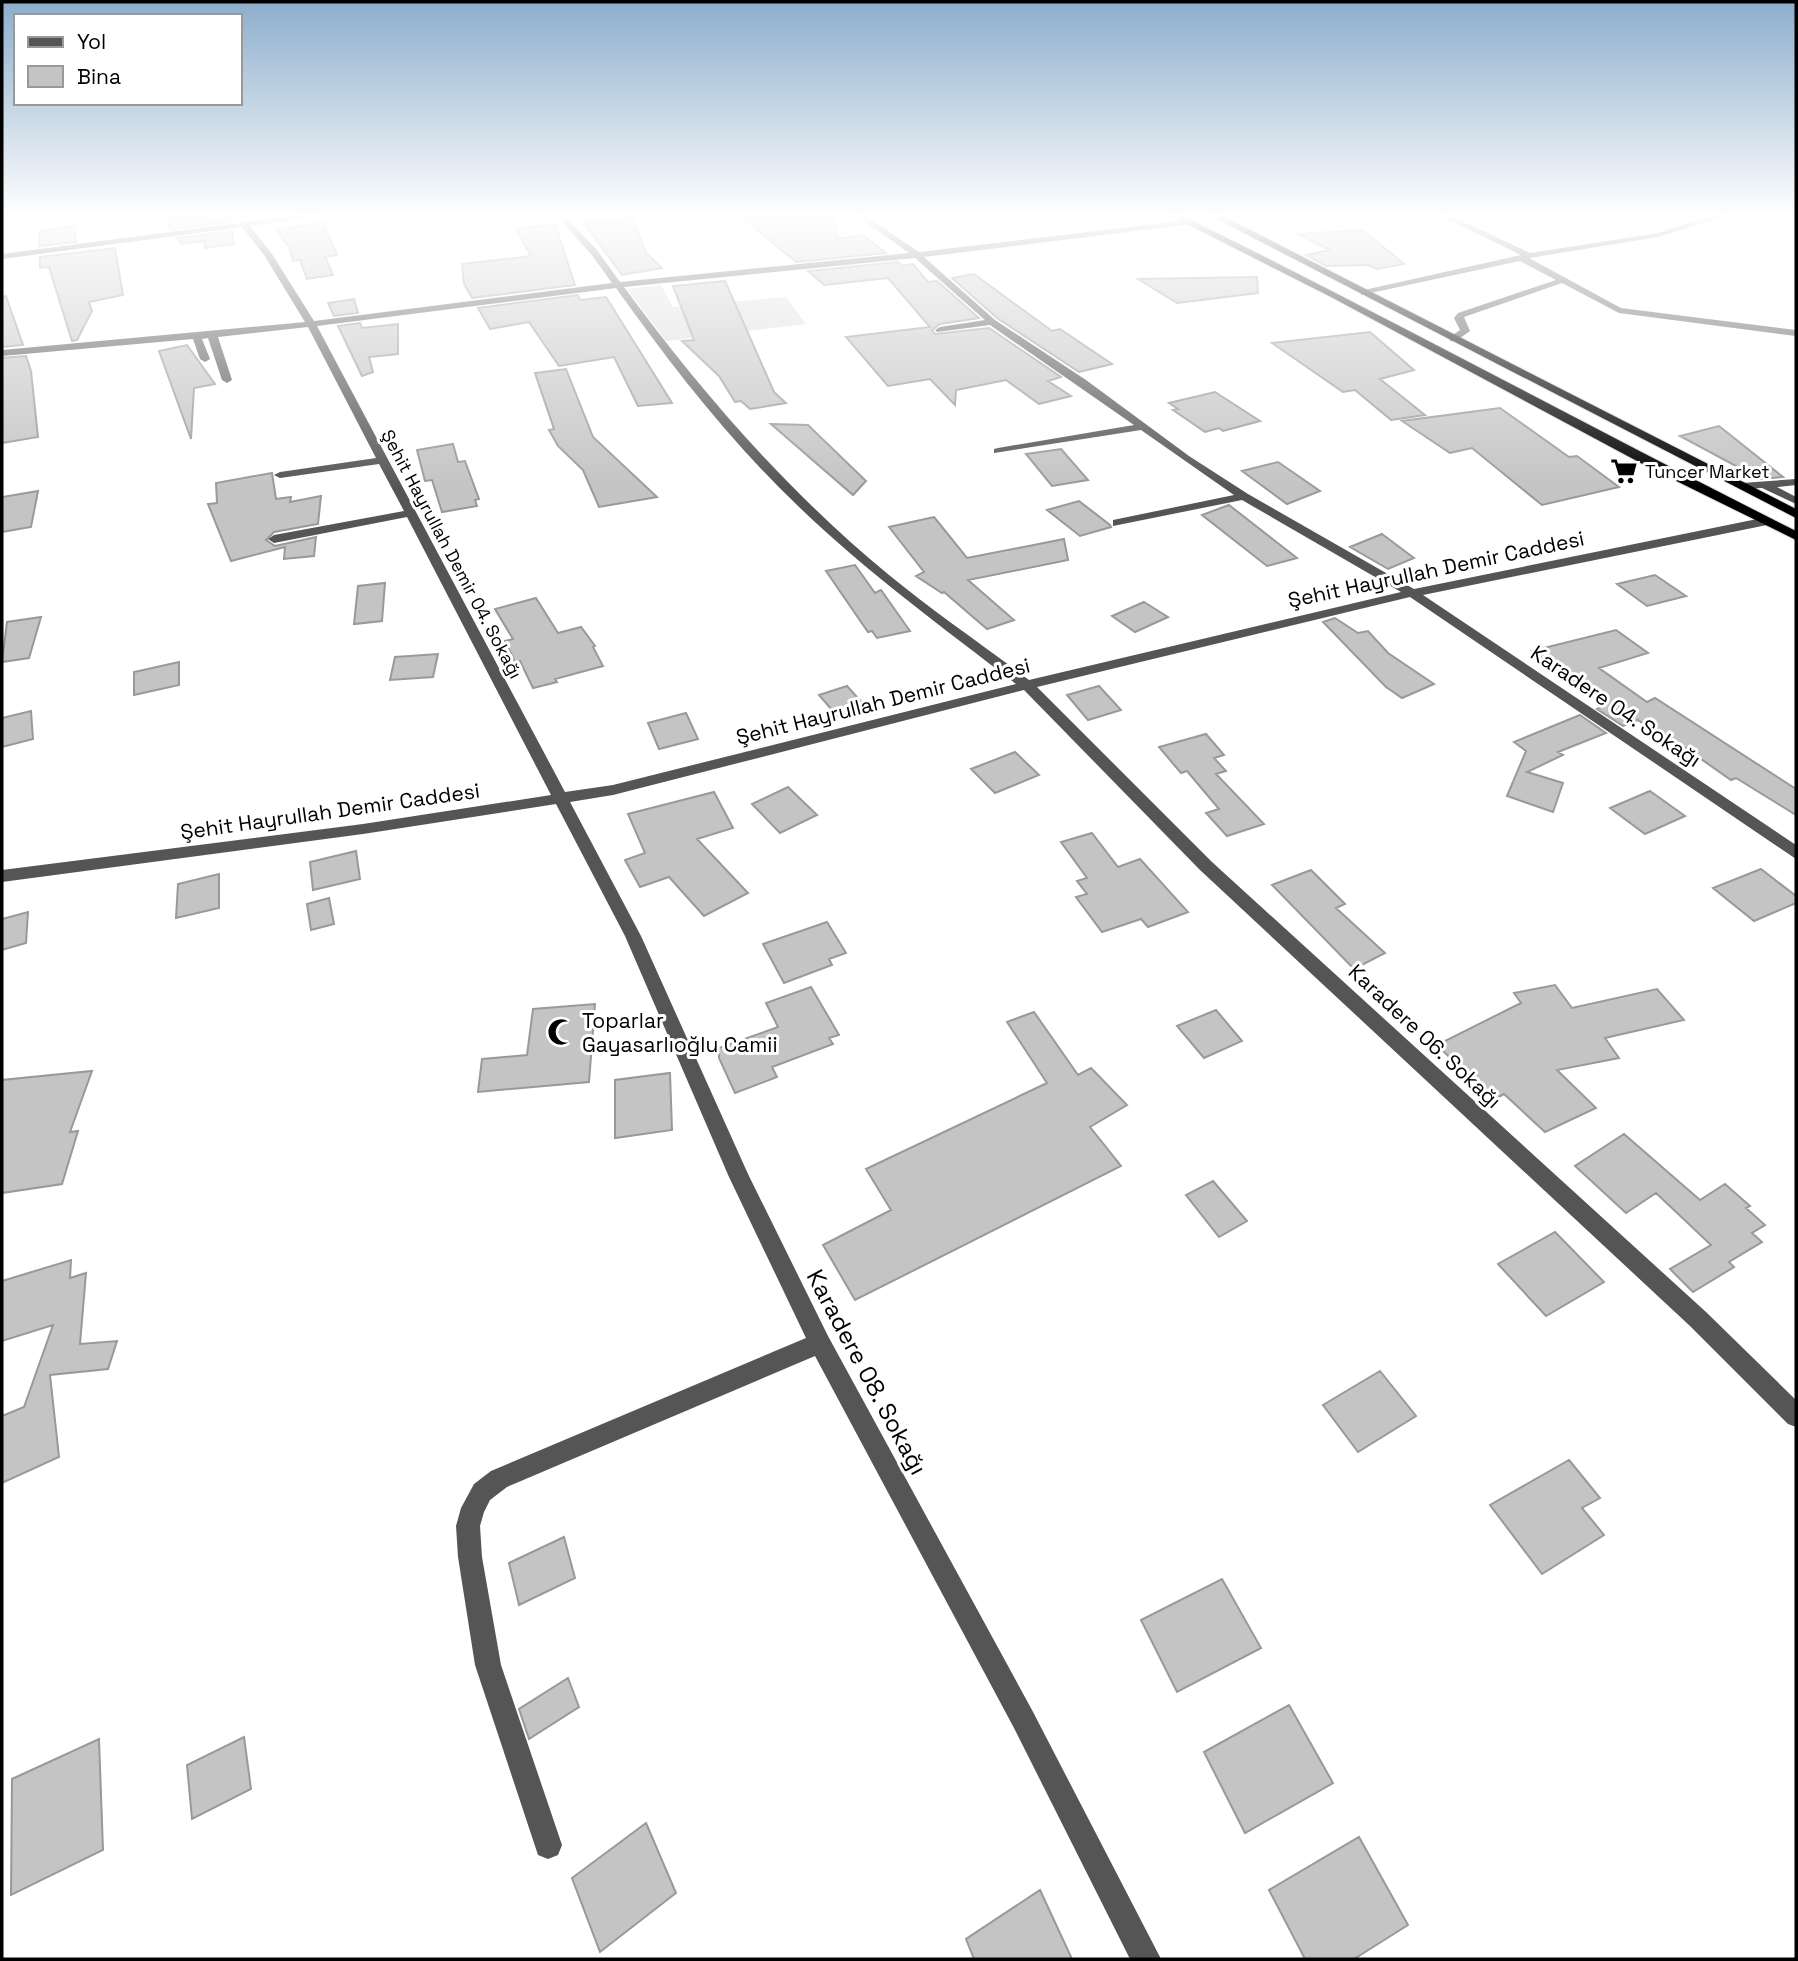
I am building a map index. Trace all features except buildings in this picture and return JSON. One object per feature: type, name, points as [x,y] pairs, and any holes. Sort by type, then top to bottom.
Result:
[{"type":"highway","points":[[1355,306],[1655,465],[1796,536]]},
{"type":"highway","points":[[1388,306],[1796,514]]},
{"type":"street","name":"Şehit Hayrullah Demir 04. Sokağı","points":[[300,306],[384,460],[561,800]]},
{"type":"street","points":[[2,353],[197,337],[457,306]]},
{"type":"street","name":"Karadere 06. Sokağı","points":[[634,306],[718,416],[800,502],[885,578],[1027,685],[1206,866],[1698,1319],[1796,1416]]},
{"type":"street","name":"Karadere 04. Sokağı","points":[[974,306],[992,322],[1083,382],[1145,430],[1244,496],[1412,593],[1796,853]]},
{"type":"street","points":[[1453,339],[1465,331],[1459,318],[1461,315],[1489,306]]},
{"type":"street","points":[[1609,306],[1628,312],[1796,333]]},
{"type":"street","points":[[940,330],[992,322]]},
{"type":"street","points":[[212,335],[228,380]]},
{"type":"street","points":[[197,337],[205,359]]},
{"type":"street","points":[[1070,447],[1145,430]]},
{"type":"street","points":[[998,451],[1145,430]]},
{"type":"street","points":[[280,475],[384,460]]},
{"type":"street","points":[[1742,486],[1796,482]]},
{"type":"street","points":[[1764,485],[1796,501]]},
{"type":"street","points":[[1117,523],[1244,496]]},
{"type":"street","points":[[274,539],[411,513]]},
{"type":"street","name":"Şehit Hayrullah Demir Caddesi","points":[[2,876],[349,831],[561,800],[674,776],[1027,685],[1412,593],[1768,521]]},
{"type":"street","name":"Karadere 08. Sokağı","points":[[561,800],[633,936],[739,1177],[820,1343],[1023,1719],[1146,1959]]},
{"type":"street","points":[[548,1845],[488,1665],[470,1557],[468,1525],[473,1508],[482,1492],[499,1479],[820,1343]]},
{"type":"shaded area","points":[[639,306],[792,306],[806,324],[666,341]]},
{"type":"place","name":"Tuncer Market","points":[[1624,471]]},
{"type":"place","name":"Toparlar Gayasarlıoğlu Camii","points":[[561,1032]]}]
